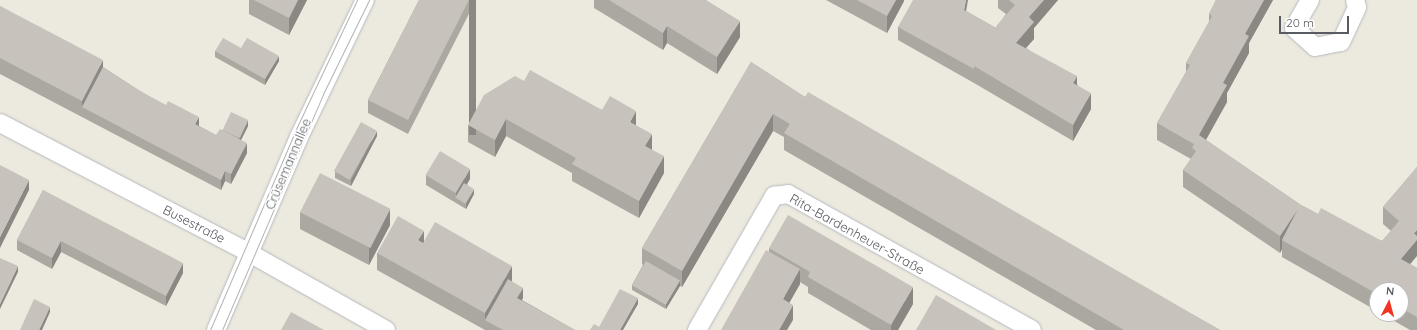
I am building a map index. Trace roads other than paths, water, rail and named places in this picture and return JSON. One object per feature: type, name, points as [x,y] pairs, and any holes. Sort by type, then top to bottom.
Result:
[{"type":"street","name":"Crüsemannallee","points":[[216,330],[298,137],[364,0]]},
{"type":"street","points":[[1310,0],[1294,28],[1315,47],[1341,42],[1357,7],[1355,0]]},
{"type":"street","name":"Busestraße","points":[[0,124],[250,253],[386,330]]},
{"type":"street","name":"Rita-Bardenheuer-Straße","points":[[697,330],[774,196],[788,194],[1032,330]]},
{"type":"tram line","points":[[210,330],[296,129],[357,0]]},
{"type":"tram line","points":[[222,330],[323,94],[369,0]]}]
